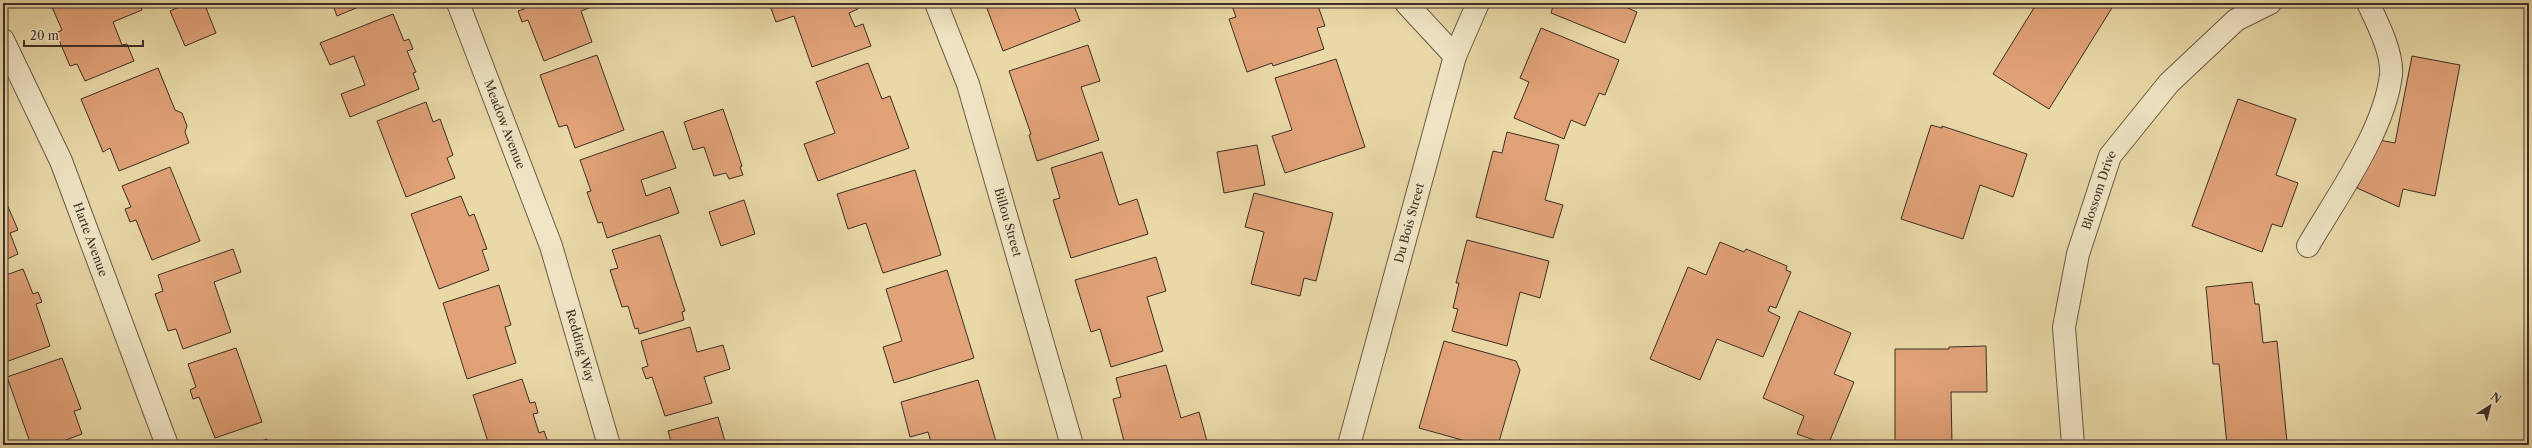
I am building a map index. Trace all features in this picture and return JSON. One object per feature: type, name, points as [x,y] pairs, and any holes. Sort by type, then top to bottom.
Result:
[{"type":"street","name":"Meadow Avenue","points":[[458,3],[551,246]]},
{"type":"street","name":"Billou Street","points":[[936,3],[968,84],[1072,445]]},
{"type":"street","points":[[1406,3],[1455,56]]},
{"type":"street","name":"Du Bois Street","points":[[1349,445],[1455,56],[1478,3]]},
{"type":"street","name":"Blossom Drive","points":[[2073,445],[2064,327],[2078,254],[2110,156],[2169,83],[2236,20],[2270,3]]},
{"type":"street","points":[[2308,246],[2375,132],[2391,74],[2384,36],[2368,3]]},
{"type":"street","name":"Harte Avenue","points":[[3,40],[61,161],[167,445]]},
{"type":"street","name":"Redding Way","points":[[551,246],[609,445]]},
{"type":"building","points":[[63,3],[139,3],[142,10],[113,22],[122,45],[127,44],[134,61],[85,81],[77,64],[70,66],[56,33],[62,30],[52,7]]},
{"type":"building","points":[[188,3],[204,3],[216,33],[185,46],[170,11]]},
{"type":"building","points":[[332,3],[368,3],[337,16]]},
{"type":"building","points":[[522,3],[602,3],[581,11],[592,42],[544,61],[528,20],[522,22],[518,11],[524,9]]},
{"type":"building","points":[[769,3],[856,3],[858,9],[849,13],[855,27],[863,24],[871,46],[812,67],[794,16],[776,22]]},
{"type":"building","points":[[985,3],[1073,3],[1080,21],[1003,51]]},
{"type":"building","points":[[1231,3],[1317,3],[1325,26],[1317,28],[1324,49],[1273,66],[1272,63],[1247,72],[1229,19],[1236,17]]},
{"type":"building","points":[[1554,3],[1622,3],[1621,5],[1637,12],[1625,43],[1551,13]]},
{"type":"building","points":[[2037,3],[2115,3],[2049,109],[1993,74]]},
{"type":"building","points":[[393,14],[404,41],[409,39],[413,49],[407,51],[416,72],[413,73],[419,89],[350,117],[341,94],[365,85],[354,56],[330,65],[320,43]]},
{"type":"building","points":[[1541,28],[1619,60],[1605,95],[1599,93],[1585,126],[1571,120],[1564,139],[1514,118],[1529,82],[1520,78]]},
{"type":"building","points":[[1088,45],[1100,81],[1081,87],[1099,140],[1037,161],[1029,135],[1031,134],[1009,71]]},
{"type":"building","points":[[597,55],[624,130],[575,148],[567,125],[559,127],[540,75]]},
{"type":"building","points":[[2412,56],[2460,65],[2435,196],[2403,189],[2399,207],[2357,188],[2379,140],[2395,143]]},
{"type":"building","points":[[1336,59],[1365,147],[1285,173],[1272,136],[1292,130],[1275,78]]},
{"type":"building","points":[[868,63],[882,99],[890,96],[909,148],[818,181],[804,144],[835,133],[816,82]]},
{"type":"building","points":[[158,68],[175,110],[182,113],[187,126],[185,132],[189,143],[119,171],[110,148],[103,152],[81,99]]},
{"type":"building","points":[[2238,99],[2296,119],[2276,175],[2298,183],[2282,227],[2272,224],[2262,252],[2192,226]]},
{"type":"building","points":[[426,102],[433,122],[440,119],[453,155],[447,158],[455,178],[406,197],[377,121]]},
{"type":"building","points":[[723,109],[742,166],[740,167],[743,175],[729,179],[726,173],[714,176],[704,147],[693,150],[684,122]]},
{"type":"building","points":[[1931,125],[1942,128],[1942,126],[2027,154],[2013,197],[1980,185],[1963,239],[1901,219]]},
{"type":"building","points":[[663,131],[676,168],[641,180],[646,196],[670,187],[679,213],[607,238],[602,222],[598,223],[587,192],[591,191],[580,160]]},
{"type":"building","points":[[1507,132],[1559,145],[1545,200],[1563,205],[1553,238],[1476,217],[1493,151],[1502,153]]},
{"type":"building","points":[[1257,145],[1265,185],[1224,193],[1217,152]]},
{"type":"building","points":[[1102,152],[1119,205],[1137,199],[1148,234],[1071,258],[1053,200],[1060,198],[1051,168]]},
{"type":"building","points":[[170,167],[200,241],[152,260],[136,220],[130,222],[125,209],[131,207],[122,186]]},
{"type":"building","points":[[915,170],[941,255],[883,273],[866,223],[848,229],[837,194]]},
{"type":"building","points":[[1254,193],[1333,213],[1316,281],[1304,278],[1300,296],[1251,284],[1264,232],[1245,227]]},
{"type":"building","points":[[3,195],[18,230],[10,233],[18,254],[3,261]]},
{"type":"building","points":[[461,196],[469,216],[474,214],[487,249],[482,250],[489,270],[439,289],[411,214]]},
{"type":"building","points":[[744,200],[755,234],[721,246],[709,212]]},
{"type":"building","points":[[660,235],[685,311],[682,312],[684,320],[639,334],[638,328],[635,329],[628,306],[622,307],[610,270],[618,268],[612,250]]},
{"type":"building","points":[[1467,240],[1549,261],[1540,298],[1520,292],[1507,346],[1452,331],[1458,309],[1453,308],[1459,283],[1456,283]]},
{"type":"building","points":[[1720,242],[1744,252],[1746,249],[1787,266],[1786,270],[1791,272],[1776,308],[1770,306],[1768,311],[1780,317],[1763,357],[1717,339],[1700,380],[1650,359],[1688,267],[1706,275]]},
{"type":"building","points":[[233,249],[241,272],[214,282],[231,332],[183,349],[176,329],[168,331],[155,294],[163,291],[158,275]]},
{"type":"building","points":[[1156,257],[1166,291],[1147,297],[1163,351],[1111,367],[1100,329],[1091,332],[1075,280]]},
{"type":"building","points":[[23,269],[33,294],[38,292],[42,302],[36,304],[50,346],[3,363],[3,276]]},
{"type":"building","points":[[947,270],[974,358],[894,383],[883,347],[902,341],[886,289]]},
{"type":"building","points":[[2252,282],[2255,304],[2259,304],[2263,343],[2277,341],[2287,442],[2227,445],[2219,364],[2213,364],[2206,287]]},
{"type":"building","points":[[499,285],[511,325],[505,327],[516,363],[467,379],[443,303]]},
{"type":"building","points":[[1799,311],[1851,333],[1834,374],[1854,382],[1828,445],[1797,434],[1804,416],[1763,398]]},
{"type":"building","points":[[690,327],[697,352],[723,345],[730,369],[704,377],[712,403],[665,416],[652,377],[646,379],[642,368],[648,366],[641,341]]},
{"type":"building","points":[[1444,341],[1516,361],[1520,370],[1498,445],[1480,445],[1419,428]]},
{"type":"building","points":[[1986,346],[1987,392],[1951,392],[1952,445],[1895,445],[1895,349],[1949,349],[1949,347]]},
{"type":"building","points":[[236,348],[262,422],[215,438],[199,397],[193,399],[190,390],[196,387],[188,364]]},
{"type":"building","points":[[62,358],[81,409],[74,411],[82,434],[52,445],[31,445],[7,377]]},
{"type":"building","points":[[1166,365],[1181,418],[1199,412],[1208,445],[1125,445],[1113,399],[1121,397],[1116,378]]},
{"type":"building","points":[[522,379],[530,403],[535,402],[538,413],[533,414],[539,433],[544,431],[549,445],[489,445],[473,395]]},
{"type":"building","points":[[978,380],[997,445],[932,445],[928,432],[910,437],[901,402]]},
{"type":"building","points":[[718,417],[726,445],[672,445],[668,431]]},
{"type":"building","points":[[267,439],[269,445],[249,445]]}]
